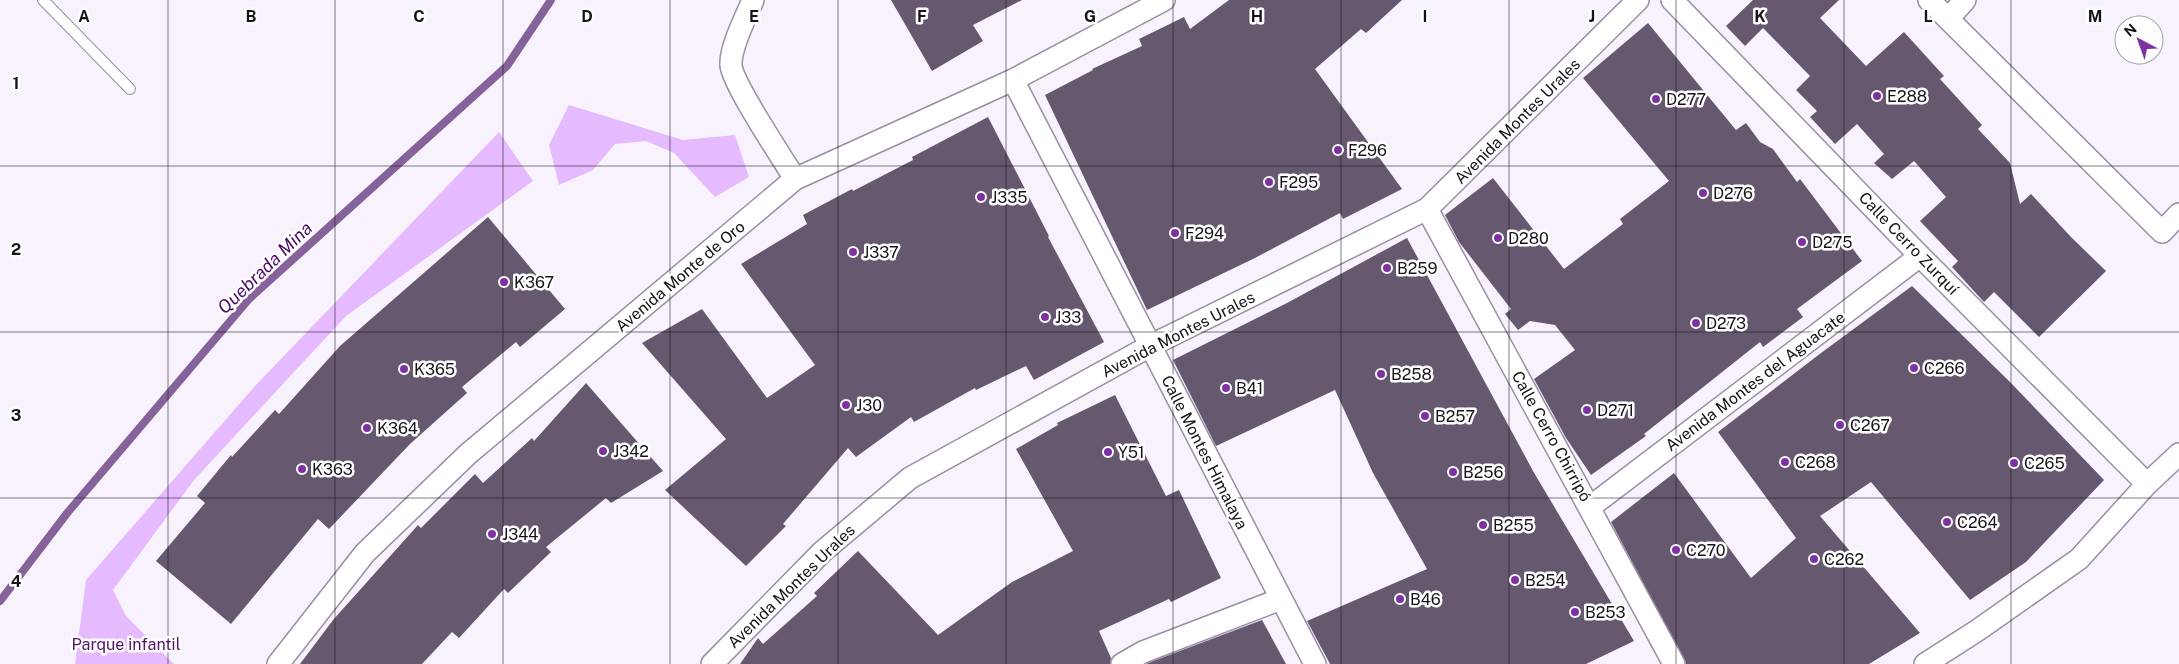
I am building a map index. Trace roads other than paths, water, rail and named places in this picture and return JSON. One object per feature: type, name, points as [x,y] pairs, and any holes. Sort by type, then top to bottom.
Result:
[{"type":"street","points":[[753,0],[733,52],[730,66],[737,84],[795,179]]},
{"type":"street","name":"Avenida Monte de Oro","points":[[278,664],[365,553],[468,454],[795,179],[1013,80],[1164,0]]},
{"type":"street","name":"Avenida Montes Urales","points":[[712,664],[822,552],[910,478],[1150,346],[1428,209],[1638,0]]},
{"type":"street","name":"Calle Cerro Zurquí","points":[[1672,0],[1920,256],[2147,484]]},
{"type":"street","points":[[1929,0],[2162,232],[2179,214]]},
{"type":"street","points":[[1948,19],[1965,0]]},
{"type":"street","name":"Calle Montes Himalaya","points":[[1013,80],[1315,664]]},
{"type":"street","name":"Calle Cerro Chirripó","points":[[1428,209],[1674,664]]},
{"type":"street","name":"Avenida Montes del Aguacate","points":[[1590,507],[1920,256]]},
{"type":"street","points":[[1925,664],[1978,630],[2079,559],[2147,484],[2179,454]]},
{"type":"street","points":[[1122,664],[1143,652],[1281,599]]},
{"type":"lane","points":[[43,0],[130,89]]},
{"type":"waterway","name":"Quebrada Mina","points":[[0,601],[68,512],[249,299],[507,66],[551,0]]},
{"type":"place","name":"E288","points":[[1877,96]]},
{"type":"place","name":"D277","points":[[1656,99]]},
{"type":"place","name":"F296","points":[[1338,150]]},
{"type":"place","name":"F295","points":[[1269,182]]},
{"type":"place","name":"D276","points":[[1703,193]]},
{"type":"place","name":"J335","points":[[981,197]]},
{"type":"place","name":"F294","points":[[1175,233]]},
{"type":"place","name":"D280","points":[[1498,238]]},
{"type":"place","name":"D275","points":[[1802,242]]},
{"type":"place","name":"J337","points":[[853,252]]},
{"type":"place","name":"B259","points":[[1387,268]]},
{"type":"place","name":"K367","points":[[504,282]]},
{"type":"place","name":"J33","points":[[1045,317]]},
{"type":"place","name":"D273","points":[[1696,323]]},
{"type":"place","name":"C266","points":[[1914,368]]},
{"type":"place","name":"K365","points":[[404,369]]},
{"type":"place","name":"B258","points":[[1381,374]]},
{"type":"place","name":"B41","points":[[1226,388]]},
{"type":"place","name":"J30","points":[[846,405]]},
{"type":"place","name":"D271","points":[[1587,410]]},
{"type":"place","name":"B257","points":[[1425,416]]},
{"type":"place","name":"C267","points":[[1840,425]]},
{"type":"place","name":"K364","points":[[367,428]]},
{"type":"place","name":"J342","points":[[603,451]]},
{"type":"place","name":"Y51","points":[[1108,452]]},
{"type":"place","name":"C268","points":[[1785,462]]},
{"type":"place","name":"C265","points":[[2014,463]]},
{"type":"place","name":"K363","points":[[302,469]]},
{"type":"place","name":"B256","points":[[1453,472]]},
{"type":"place","name":"C264","points":[[1947,522]]},
{"type":"place","name":"B255","points":[[1483,525]]},
{"type":"place","name":"J344","points":[[492,534]]},
{"type":"place","name":"C270","points":[[1676,550]]},
{"type":"place","name":"C262","points":[[1814,559]]},
{"type":"place","name":"B254","points":[[1515,580]]},
{"type":"place","name":"B46","points":[[1400,599]]},
{"type":"place","name":"B253","points":[[1575,612]]},
{"type":"park label","name":"Parque infantil","points":[[126,644]]}]
